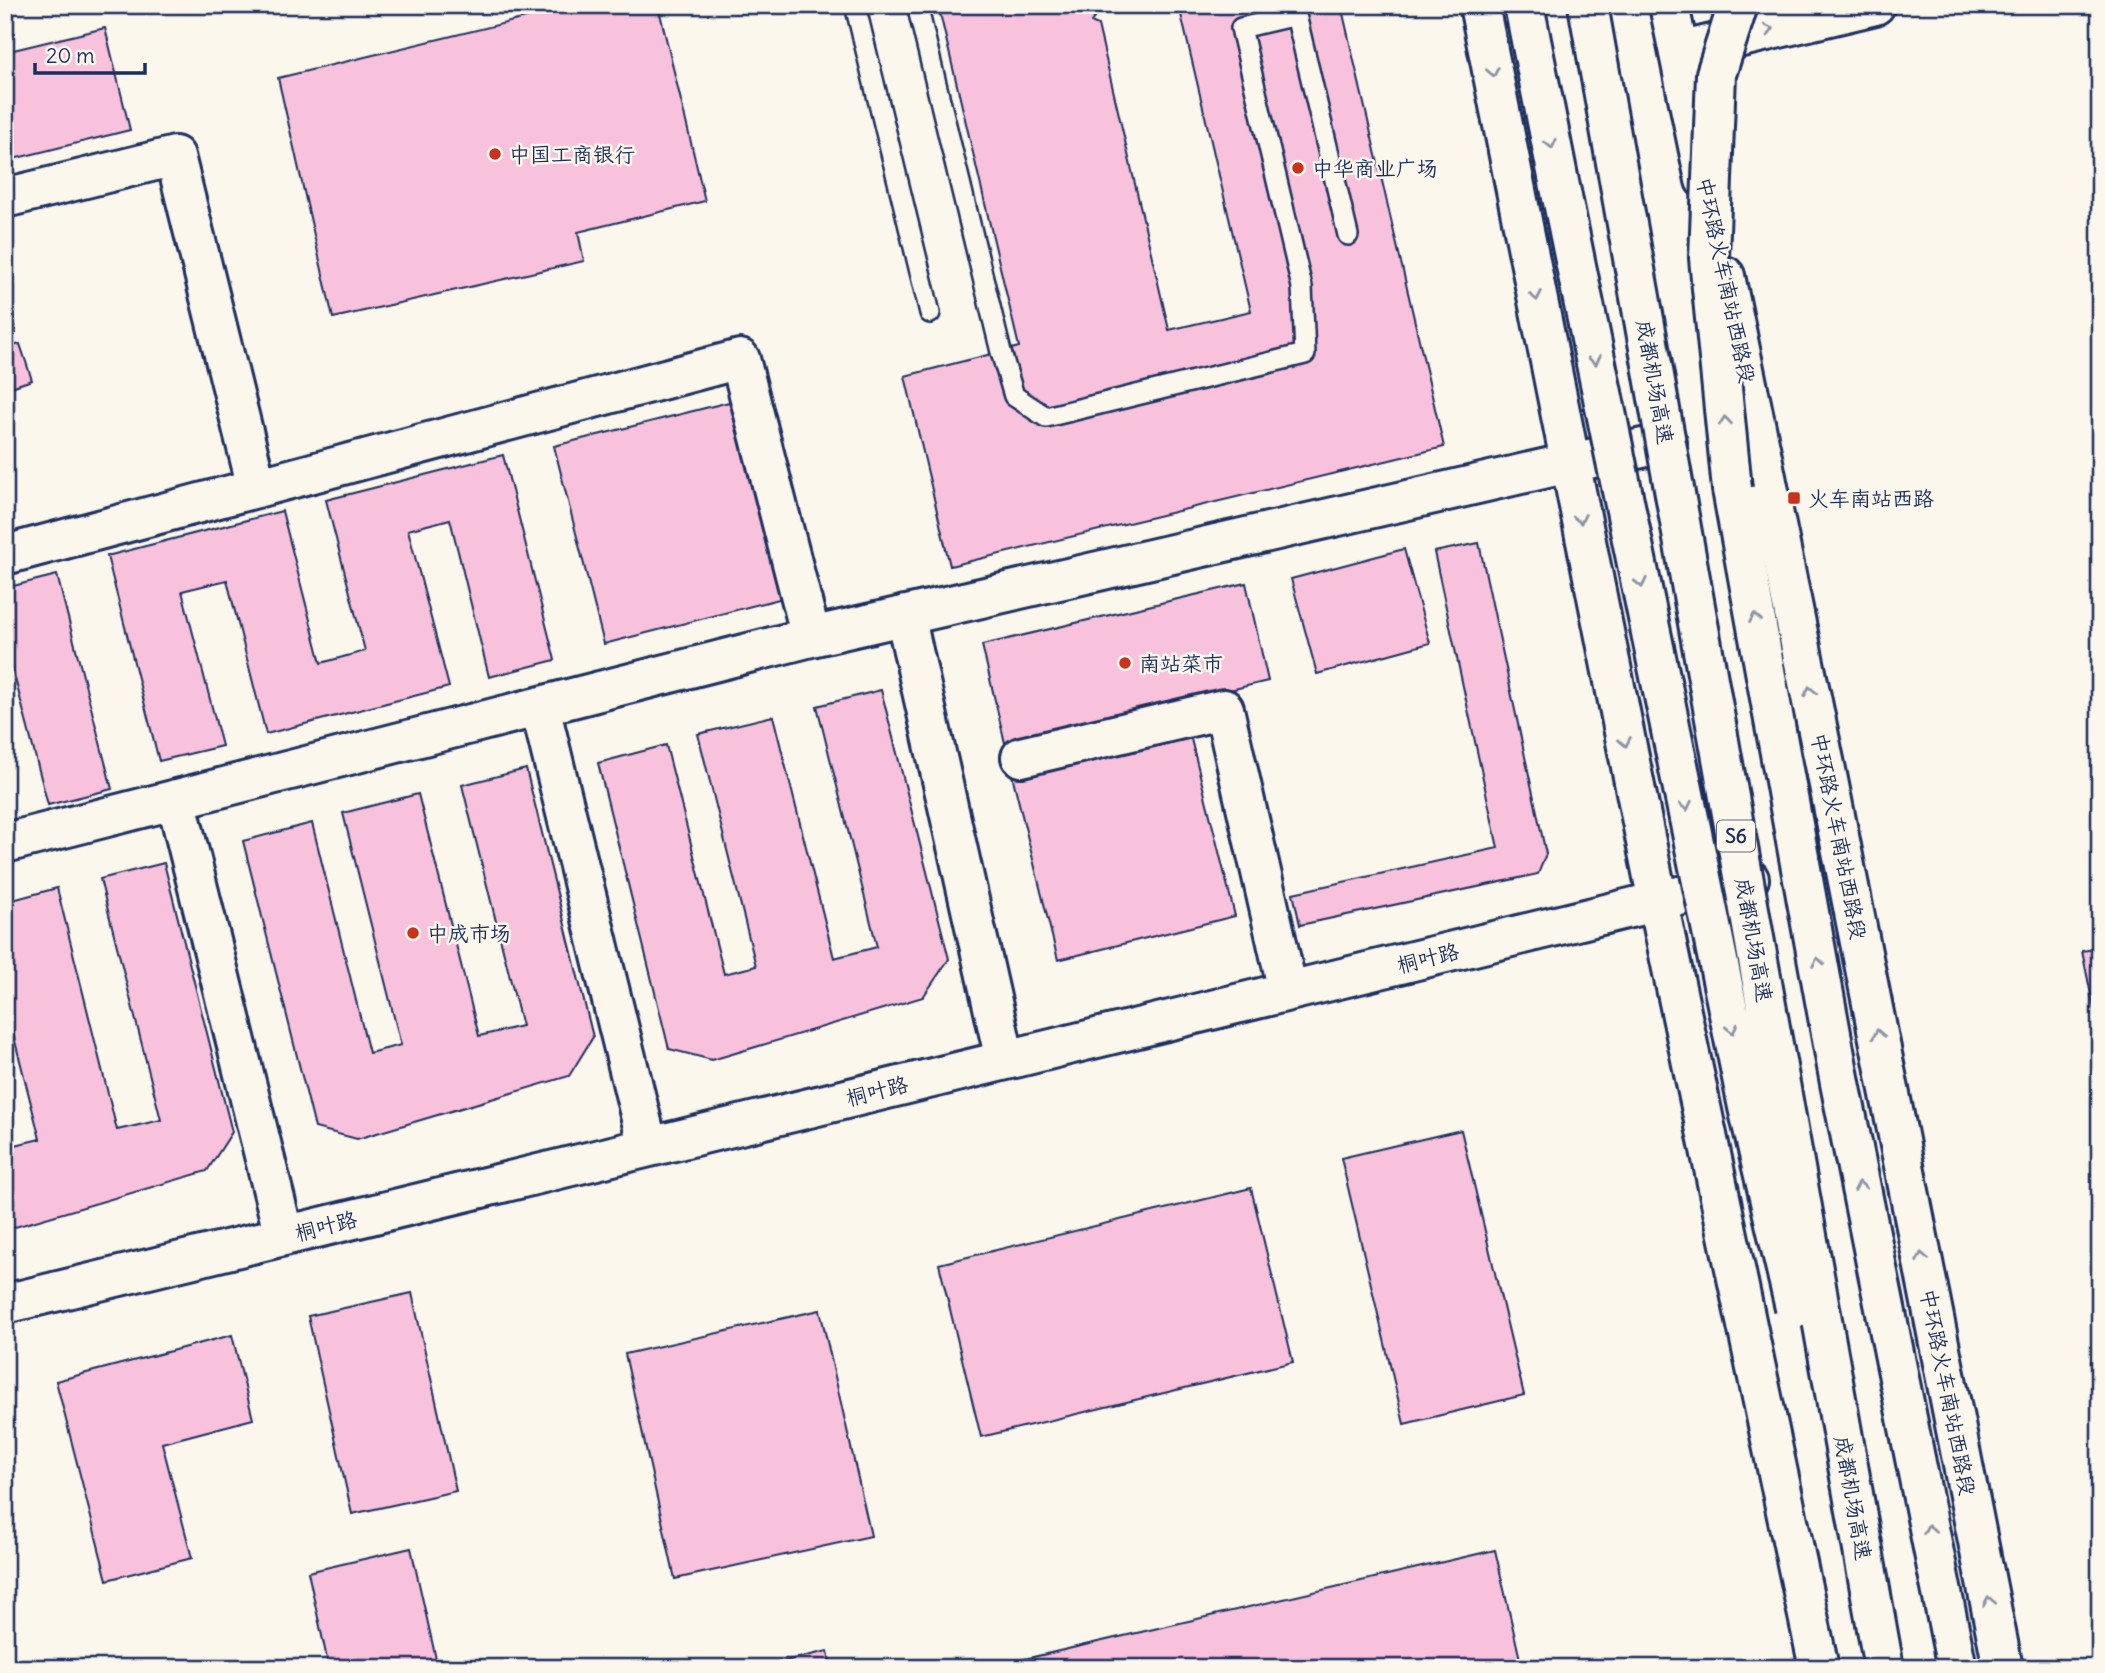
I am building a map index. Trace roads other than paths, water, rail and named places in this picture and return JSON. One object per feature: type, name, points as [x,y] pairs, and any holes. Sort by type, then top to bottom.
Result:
[{"type":"main road","points":[[1479,5],[1658,902],[1819,1668]]},
{"type":"main road","points":[[1524,5],[1748,1107],[1882,1668]]},
{"type":"main road","points":[[1576,5],[1667,443],[1903,1668]]},
{"type":"main road","name":"成都机场高速","points":[[1588,5],[1882,1668]]},
{"type":"main road","name":"中环路火车南站西路段","points":[[1669,5],[1828,775],[2003,1668]]},
{"type":"main road","points":[[1738,5],[1716,74],[1709,258],[1732,489],[1840,1083],[1957,1668]]},
{"type":"main road","points":[[1679,52],[1875,5]]},
{"type":"main road","points":[[5,198],[175,156],[257,488]]},
{"type":"main road","points":[[5,555],[740,359],[811,637]]},
{"type":"main road","points":[[5,843],[811,637],[1569,463],[1667,443]]},
{"type":"main road","points":[[905,615],[1005,1060]]},
{"type":"main road","points":[[540,707],[648,1147]]},
{"type":"main road","points":[[1021,757],[1224,709],[1288,991]]},
{"type":"main road","points":[[176,799],[284,1236]]},
{"type":"main road","name":"桐叶路","points":[[5,1304],[1749,879]]},
{"type":"lane","points":[[855,5],[930,313]]},
{"type":"lane","points":[[917,5],[1014,396],[1046,417],[1305,354],[1302,288],[1241,28],[1296,15],[1348,235]]},
{"type":"place","name":"中国工商银行","points":[[495,154]]},
{"type":"place","name":"中华商业广场","points":[[1298,168]]},
{"type":"place","name":"火车南站西路","points":[[1794,498]]},
{"type":"place","name":"南站菜市","points":[[1125,663]]},
{"type":"place","name":"中成市场","points":[[413,933]]}]
